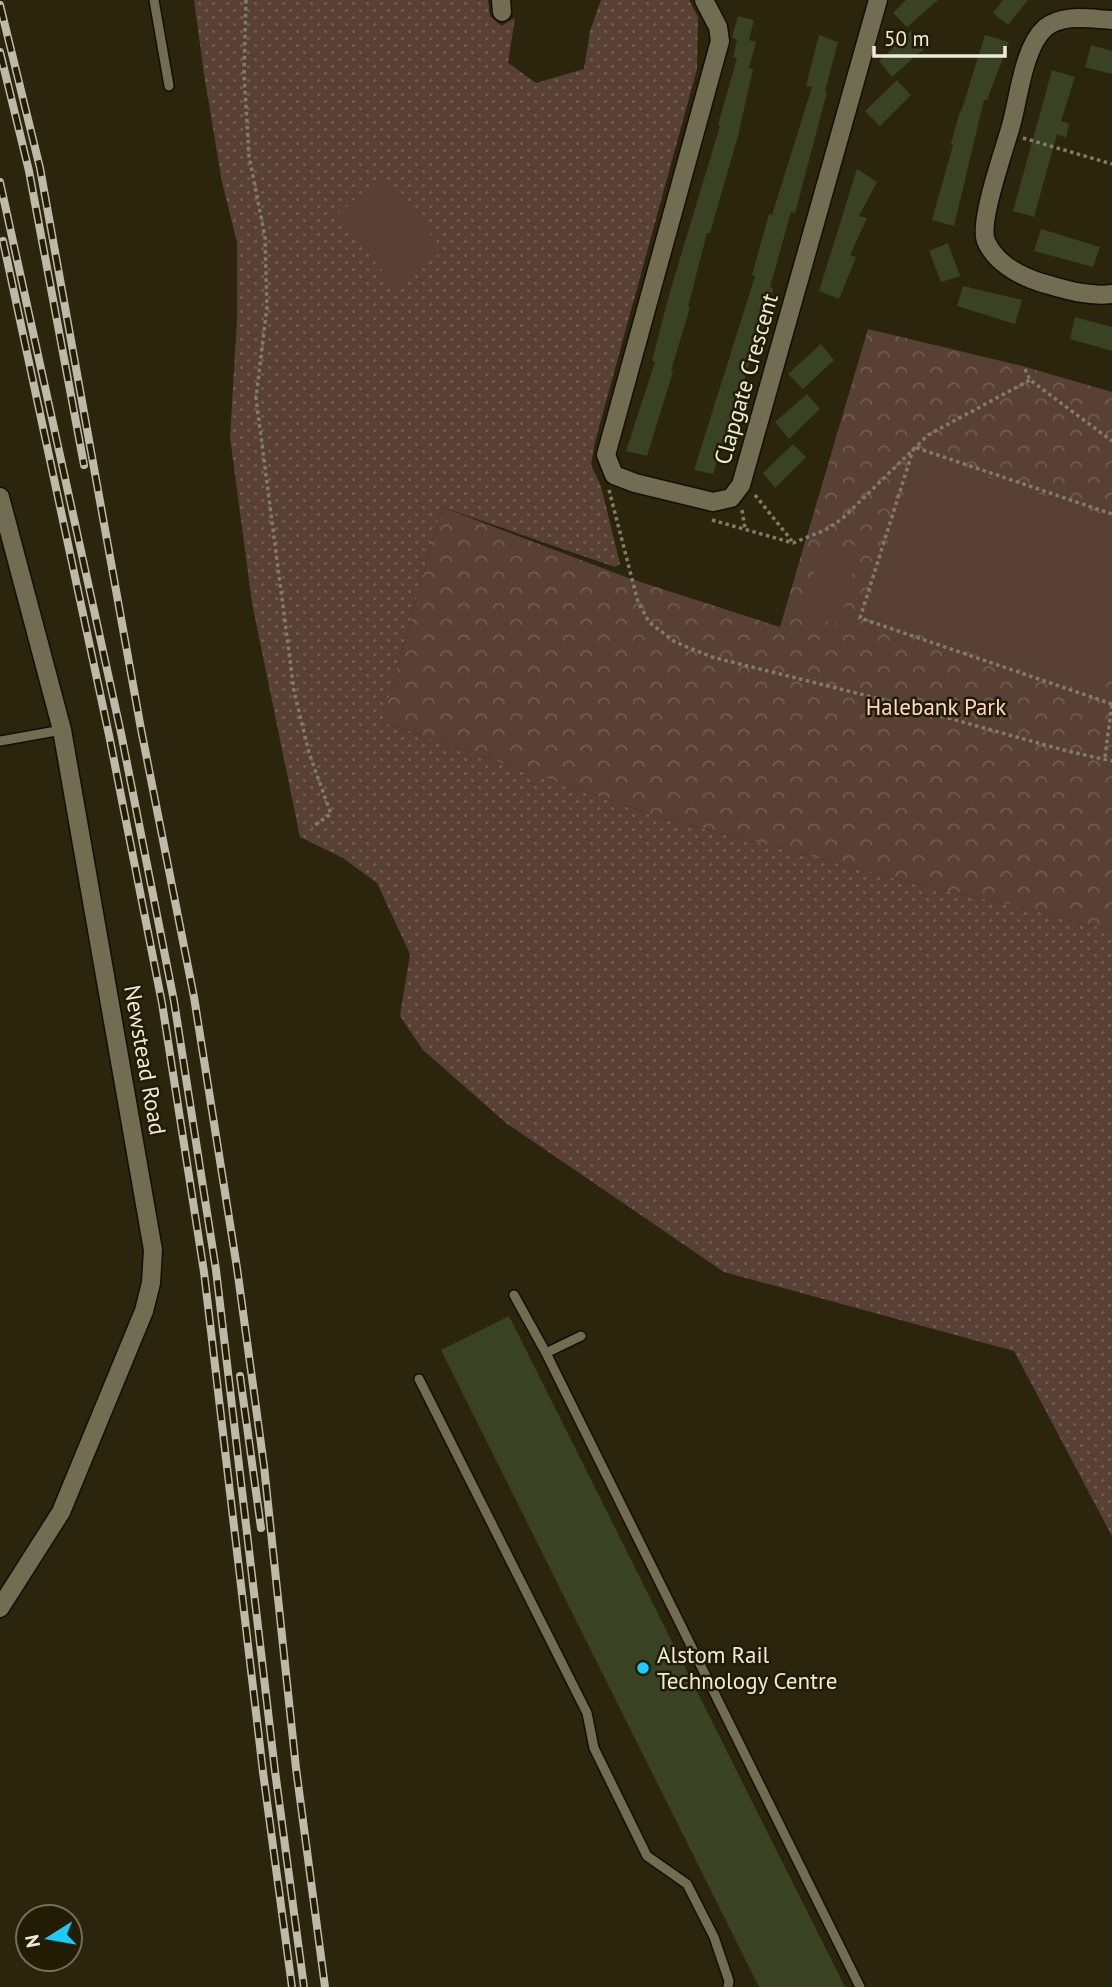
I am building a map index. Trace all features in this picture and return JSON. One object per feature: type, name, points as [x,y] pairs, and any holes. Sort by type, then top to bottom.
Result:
[{"type":"street","points":[[614,475],[606,455],[720,41],[718,27],[704,0]]},
{"type":"street","name":"Clapgate Crescent","points":[[614,475],[635,483],[713,502],[731,498],[741,485],[878,0]]},
{"type":"street","points":[[1112,20],[1069,18],[1046,27],[1032,44],[988,202],[985,239],[1001,263],[1033,280],[1073,292],[1096,296],[1112,294]]},
{"type":"street","name":"Newstead Road","points":[[0,497],[62,730],[151,1235],[152,1275],[145,1311],[61,1512],[0,1608]]},
{"type":"lane","points":[[154,0],[169,86]]},
{"type":"lane","points":[[0,741],[62,730]]},
{"type":"lane","points":[[514,1295],[546,1353],[860,1987]]},
{"type":"lane","points":[[546,1353],[582,1336]]},
{"type":"lane","points":[[419,1379],[587,1713],[594,1748],[647,1856],[687,1884],[714,1937],[729,1981],[728,1987]]},
{"type":"path","points":[[246,0],[244,74],[249,156],[265,237],[267,307],[256,398],[294,691],[309,753],[331,814],[312,827]]},
{"type":"path","points":[[1009,134],[1112,164]]},
{"type":"path","points":[[1025,369],[1030,380],[1112,441]]},
{"type":"path","points":[[741,485],[749,488],[793,543],[825,530],[842,519],[928,435],[1030,380]]},
{"type":"path","points":[[914,447],[860,618],[1112,704],[1105,758]]},
{"type":"path","points":[[914,447],[1112,514]]},
{"type":"path","points":[[614,475],[609,494],[638,602],[649,622],[675,642],[712,657],[1112,761]]},
{"type":"path","points":[[741,505],[745,528]]},
{"type":"green space","points":[[194,0],[488,0],[490,16],[501,26],[515,18],[508,63],[536,83],[584,69],[590,31],[601,0],[689,0],[698,17],[697,69],[591,465],[601,486],[620,564],[615,567],[442,507],[382,722],[659,817],[933,888],[1112,930],[1112,1536],[1014,1351],[724,1272],[506,1123],[423,1050],[400,1016],[410,954],[377,883],[343,858],[300,837],[252,603],[230,437],[237,320],[237,242],[222,182]]},
{"type":"green space","points":[[383,174],[443,250],[397,288],[336,216]]},
{"type":"green space","name":"Halebank Park","points":[[868,329],[1022,366],[1112,392],[1112,930],[933,888],[659,817],[382,722],[442,507],[631,579],[780,627]]},
{"type":"green space","points":[[917,454],[1112,518],[1112,667],[1103,697],[864,616]]},
{"type":"green space","points":[[819,552],[856,561],[840,624],[803,615]]},
{"type":"building","points":[[906,0],[938,0],[907,27],[893,13]]},
{"type":"building","points":[[1003,0],[1028,0],[1008,25],[993,13]]},
{"type":"building","points":[[738,16],[754,20],[749,40],[756,42],[749,68],[753,69],[738,136],[710,233],[707,233],[690,307],[671,371],[673,372],[647,456],[626,451],[655,362],[652,361],[669,295],[720,126],[718,125],[737,58],[733,57],[737,40],[732,37]]},
{"type":"building","points":[[911,31],[926,47],[892,77],[879,61]]},
{"type":"building","points":[[819,35],[838,42],[795,213],[791,212],[770,287],[773,288],[761,336],[757,335],[731,428],[728,428],[713,474],[694,470],[755,276],[752,275],[769,214],[772,215],[812,87],[806,86]]},
{"type":"building","points":[[985,35],[1009,42],[987,100],[984,100],[954,226],[932,220],[960,111]]},
{"type":"building","points":[[1091,45],[1112,51],[1112,74],[1085,67]]},
{"type":"building","points":[[1052,70],[1075,77],[1061,121],[1069,124],[1066,138],[1057,134],[1034,217],[1013,211]]},
{"type":"building","points":[[897,80],[911,95],[880,126],[865,111]]},
{"type":"building","points":[[857,169],[877,182],[859,216],[867,218],[850,255],[856,257],[839,299],[819,291]]},
{"type":"building","points":[[1041,229],[1100,247],[1093,267],[1034,251]]},
{"type":"building","points":[[948,243],[960,276],[941,282],[929,251]]},
{"type":"building","points":[[963,286],[1022,300],[1015,324],[957,306]]},
{"type":"building","points":[[1075,317],[1112,327],[1112,351],[1070,339]]},
{"type":"building","points":[[821,344],[834,360],[803,389],[788,374]]},
{"type":"building","points":[[807,394],[820,409],[789,439],[775,422]]},
{"type":"building","points":[[793,444],[806,457],[775,488],[763,473]]},
{"type":"building","name":"Alstom Rail Technology Centre","points":[[509,1316],[845,1987],[759,1987],[441,1350]]},
{"type":"railway","points":[[0,5],[40,168],[141,729],[194,997],[237,1268],[264,1466],[296,1768],[325,1987]]},
{"type":"railway","points":[[0,52],[29,171],[84,465]]},
{"type":"railway","points":[[0,182],[121,733],[174,1001],[216,1270],[275,1771],[304,1987]]},
{"type":"railway","points":[[3,241],[109,735],[162,1003],[204,1272],[263,1772],[292,1987]]},
{"type":"railway","points":[[240,1376],[261,1528]]},
{"type":"place","name":"Alstom Rail Technology Centre","points":[[643,1668]]}]
